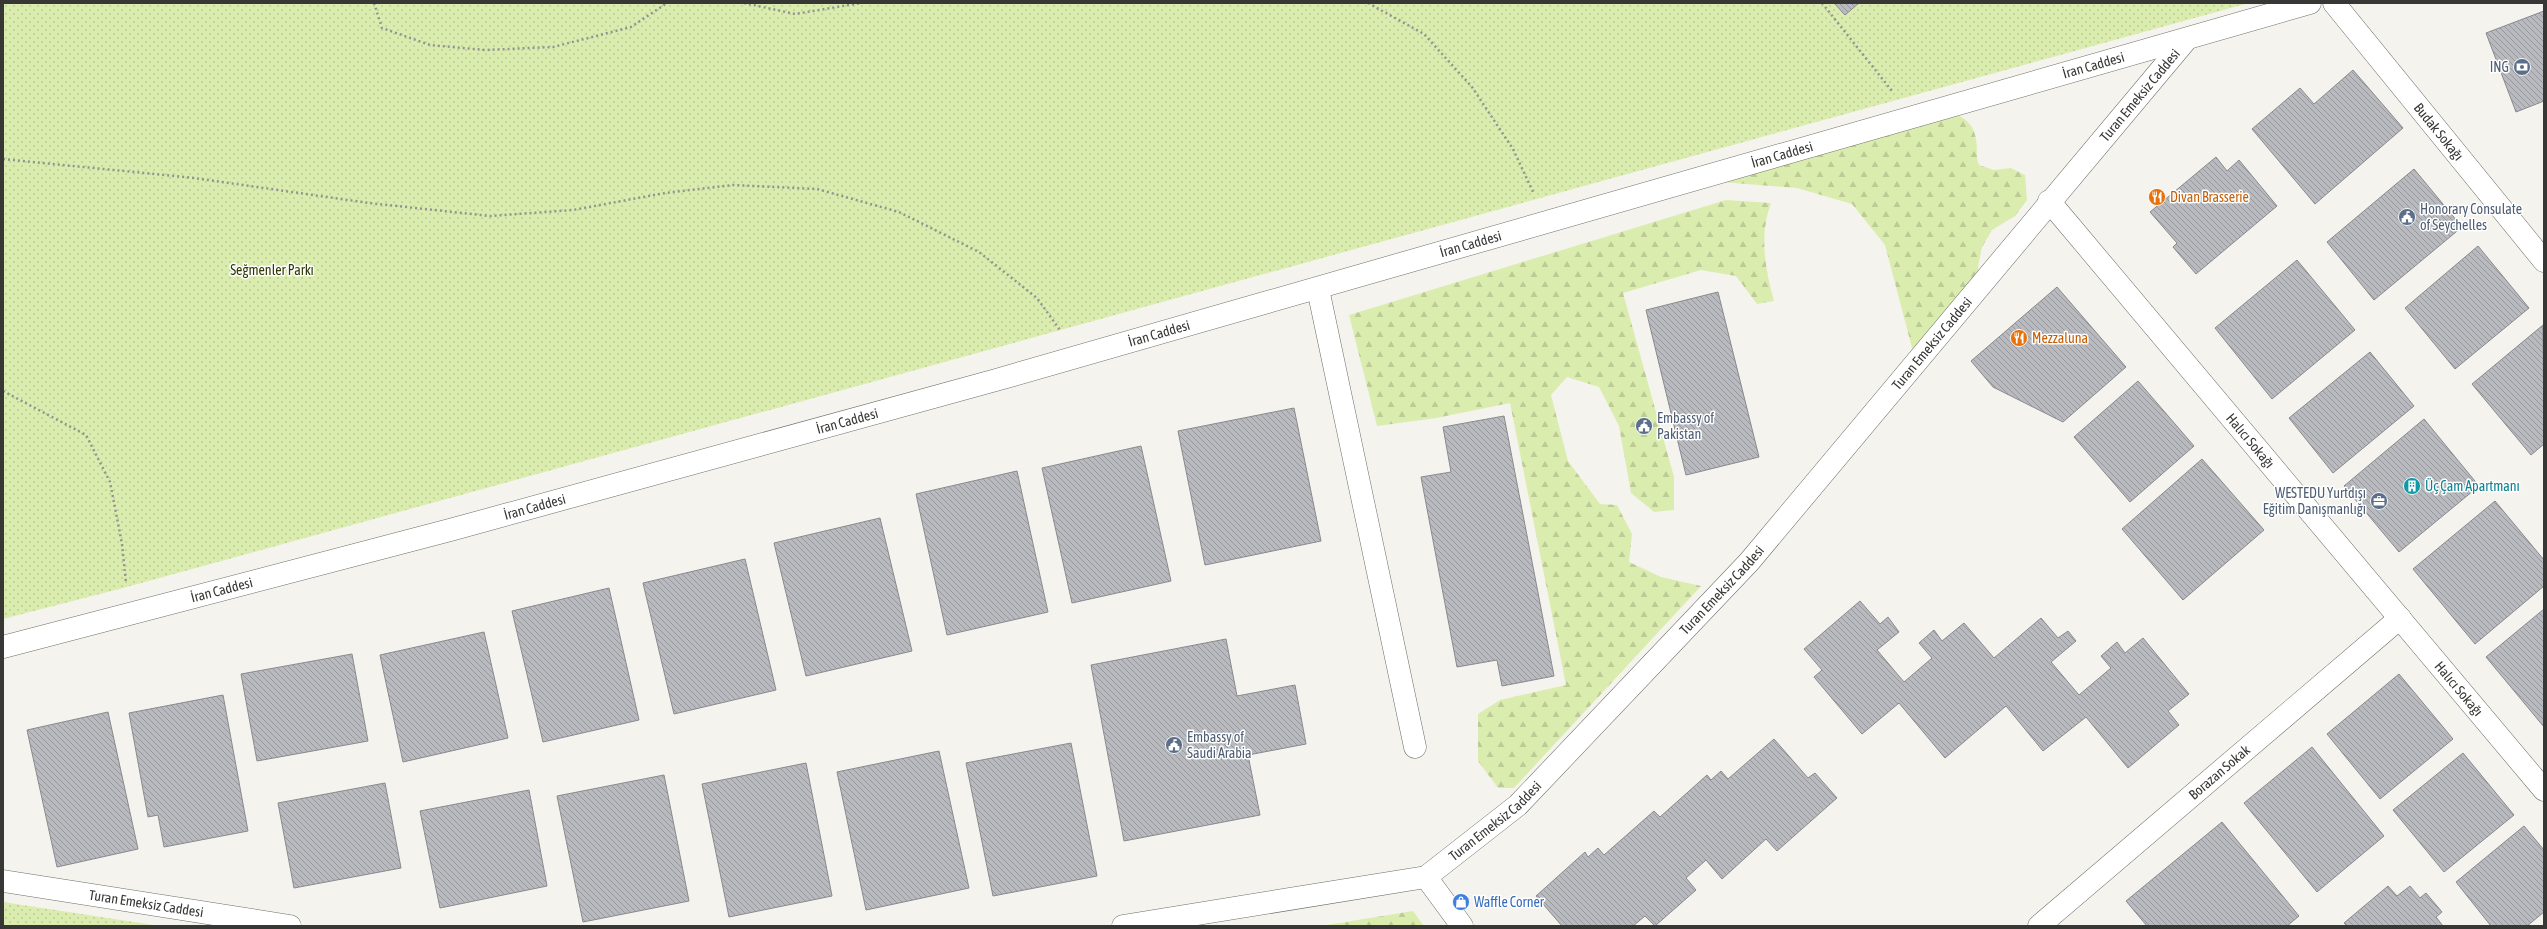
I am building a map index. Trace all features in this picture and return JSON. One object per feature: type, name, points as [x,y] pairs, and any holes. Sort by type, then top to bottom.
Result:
[{"type":"street","name":"İran Caddesi","points":[[3,647],[473,524],[981,384],[1318,289],[2186,40],[2310,3]]},
{"type":"street","name":"Budak Sokağı","points":[[2334,3],[2544,260]]},
{"type":"street","name":"Turan Emeksiz Caddesi","points":[[1123,926],[1426,877],[1518,805],[1749,562],[1916,363],[2049,201],[2186,40]]},
{"type":"street","name":"Halıcı Sokağı","points":[[2049,201],[2544,790]]},
{"type":"street","points":[[1318,289],[1415,747]]},
{"type":"street","name":"Borazan Sokak","points":[[2039,926],[2400,618]]},
{"type":"street","points":[[1426,877],[1462,926]]},
{"type":"street","name":"Turan Emeksiz Caddesi","points":[[3,881],[290,926]]},
{"type":"path","points":[[374,3],[382,28],[398,36],[430,45],[485,50],[553,47],[631,26],[666,3]]},
{"type":"path","points":[[744,3],[795,14],[861,3]]},
{"type":"path","points":[[1368,3],[1424,34],[1472,87],[1513,150],[1548,223]]},
{"type":"path","points":[[1822,3],[1914,118]]},
{"type":"path","points":[[3,159],[194,178],[369,203],[490,216],[573,210],[665,192],[734,185],[817,189],[899,212],[979,252],[1037,298],[1061,330]]},
{"type":"path","points":[[3,391],[86,435],[110,482],[122,544],[128,614]]},
{"type":"green space","name":"Seğmenler Parkı","points":[[3,3],[2249,3],[123,588],[3,619]]},
{"type":"green space","points":[[1945,109],[1966,120],[1973,128],[1979,165],[1994,170],[2011,168],[2025,175],[2027,200],[2015,216],[1992,230],[1982,247],[1978,267],[1981,283],[1916,363],[1885,245],[1852,204],[1797,188],[1697,180]]},
{"type":"green space","points":[[1726,200],[1771,203],[1767,215],[1764,240],[1766,264],[1774,301],[1757,304],[1736,276],[1701,270],[1623,293],[1674,477],[1674,510],[1654,512],[1631,493],[1619,426],[1599,387],[1567,377],[1551,395],[1568,461],[1600,504],[1617,505],[1632,534],[1629,562],[1661,577],[1701,586],[1514,788],[1498,788],[1478,761],[1478,714],[1500,700],[1566,685],[1510,403],[1436,418],[1377,426],[1349,315]]},
{"type":"green space","points":[[3,902],[160,926],[3,926]]},
{"type":"green space","points":[[1413,911],[1424,926],[1321,926]]},
{"type":"building","points":[[1834,3],[1859,3],[1845,15]]},
{"type":"building","name":"ING","points":[[2544,11],[2544,101],[2516,112],[2486,33]]},
{"type":"building","points":[[2353,70],[2403,128],[2315,204],[2252,129],[2300,88],[2314,104]]},
{"type":"building","points":[[2216,157],[2227,171],[2239,160],[2277,206],[2196,274],[2173,247],[2177,243],[2150,212]]},
{"type":"building","points":[[2414,169],[2462,227],[2374,300],[2327,242]]},
{"type":"building","points":[[2478,246],[2529,308],[2455,369],[2405,308]]},
{"type":"building","points":[[2297,260],[2355,330],[2272,399],[2215,328]]},
{"type":"building","points":[[2057,287],[2126,367],[2063,422],[1993,387],[1971,361]]},
{"type":"building","points":[[1718,292],[1759,457],[1686,475],[1646,310]]},
{"type":"building","points":[[2543,325],[2544,444],[2531,455],[2472,384]]},
{"type":"building","points":[[2370,352],[2414,406],[2333,473],[2289,418]]},
{"type":"building","points":[[2138,381],[2194,446],[2130,502],[2074,437]]},
{"type":"building","points":[[1294,408],[1321,541],[1205,565],[1178,431]]},
{"type":"building","points":[[1504,416],[1554,676],[1502,686],[1497,660],[1457,667],[1421,477],[1451,472],[1443,427]]},
{"type":"building","name":"Üç Çam Apartmanı","points":[[2424,419],[2479,486],[2399,552],[2344,486]]},
{"type":"building","points":[[1141,446],[1171,581],[1072,603],[1042,468]]},
{"type":"building","points":[[2202,459],[2264,530],[2183,600],[2122,529]]},
{"type":"building","points":[[1017,471],[1048,612],[947,635],[916,494]]},
{"type":"building","points":[[2495,501],[2544,560],[2544,586],[2475,644],[2413,569]]},
{"type":"building","points":[[880,518],[912,651],[806,676],[774,543]]},
{"type":"building","points":[[745,559],[776,690],[674,714],[643,583]]},
{"type":"building","points":[[609,588],[639,720],[543,742],[512,611]]},
{"type":"building","points":[[1860,601],[1880,624],[1888,617],[1899,632],[1877,650],[1904,682],[1932,658],[1919,643],[1934,630],[1942,641],[1964,623],[1994,658],[2041,618],[2058,638],[2068,631],[2076,641],[2051,662],[2079,695],[2111,668],[2101,656],[2117,642],[2125,653],[2143,638],[2189,694],[2168,711],[2179,725],[2128,768],[2086,717],[2043,751],[2006,706],[1945,758],[1899,703],[1862,734],[1814,677],[1822,670],[1804,649]]},
{"type":"building","points":[[2544,609],[2544,727],[2486,657]]},
{"type":"building","points":[[484,632],[508,738],[403,762],[380,655]]},
{"type":"building","points":[[1226,639],[1237,696],[1295,685],[1306,744],[1248,755],[1260,815],[1124,841],[1091,665]]},
{"type":"building","points":[[352,654],[368,741],[257,761],[241,674]]},
{"type":"building","points":[[2399,674],[2453,739],[2380,799],[2327,734]]},
{"type":"building","points":[[223,695],[248,831],[164,847],[158,815],[148,817],[129,713]]},
{"type":"building","points":[[108,712],[138,849],[57,867],[27,730]]},
{"type":"building","points":[[1774,739],[1808,778],[1815,773],[1837,798],[1777,851],[1766,839],[1722,879],[1706,860],[1686,878],[1696,890],[1655,926],[1645,916],[1633,926],[1562,926],[1536,896],[1585,852],[1588,857],[1598,848],[1604,855],[1654,811],[1660,817],[1707,775],[1711,780],[1721,771],[1728,779]]},
{"type":"building","points":[[1071,743],[1097,876],[993,896],[966,763]]},
{"type":"building","points":[[2312,747],[2384,836],[2317,892],[2244,803]]},
{"type":"building","points":[[939,751],[969,888],[866,910],[837,772]]},
{"type":"building","points":[[2463,753],[2514,815],[2444,872],[2393,810]]},
{"type":"building","points":[[806,763],[832,896],[729,917],[702,784]]},
{"type":"building","points":[[664,775],[689,901],[583,922],[557,796]]},
{"type":"building","points":[[385,783],[401,868],[294,888],[278,803]]},
{"type":"building","points":[[529,790],[547,886],[440,908],[420,811]]},
{"type":"building","points":[[2222,822],[2299,916],[2287,926],[2147,926],[2126,901]]},
{"type":"building","points":[[2524,826],[2544,850],[2544,912],[2527,926],[2491,926],[2456,882]]},
{"type":"building","points":[[2388,886],[2397,896],[2410,886],[2420,898],[2426,893],[2442,912],[2436,917],[2443,926],[2347,926],[2344,923]]},
{"type":"place","name":"ING","points":[[2522,67]]},
{"type":"place","name":"Divan Brasserie","points":[[2157,197]]},
{"type":"place","name":"Honorary Consulate of Seychelles","points":[[2407,217]]},
{"type":"place","name":"Mezzaluna","points":[[2019,338]]},
{"type":"place","name":"Embassy of Pakistan","points":[[1644,426]]},
{"type":"place","name":"Üç Çam Apartmanı","points":[[2412,486]]},
{"type":"place","name":"WESTEDU Yurtdışı Eğitim Danışmanlığı","points":[[2379,501]]},
{"type":"place","name":"Embassy of Saudi Arabia","points":[[1174,745]]},
{"type":"place","name":"Waffle Corner","points":[[1461,902]]}]
